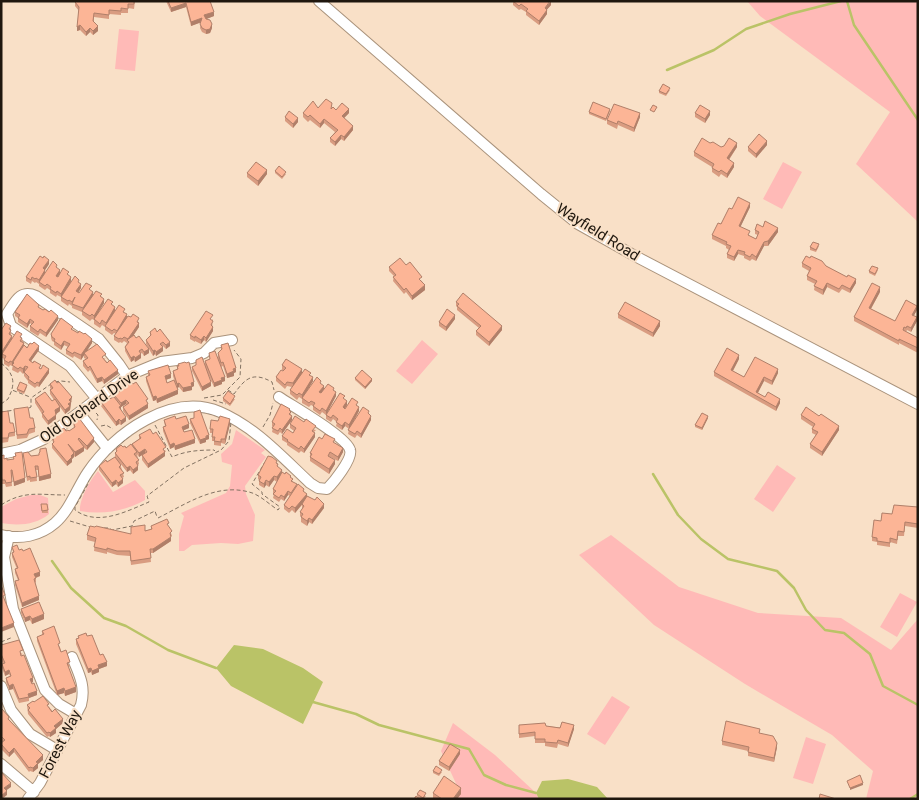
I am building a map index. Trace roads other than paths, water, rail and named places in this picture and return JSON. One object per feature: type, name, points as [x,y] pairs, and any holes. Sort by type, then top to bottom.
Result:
[{"type":"street","name":"Wayfield Road","points":[[319,1],[578,224],[634,256],[918,404]]},
{"type":"street","points":[[96,400],[70,366],[11,326],[7,314],[18,296],[23,294],[36,296],[99,340],[127,376]]},
{"type":"street","name":"Old Orchard Drive","points":[[1,454],[20,450],[38,443],[127,376],[161,362],[192,358],[204,353],[214,343],[231,343]]},
{"type":"street","points":[[76,714],[59,704],[45,690],[13,609],[4,557],[5,536],[34,535],[56,522],[63,514],[88,471],[107,448],[146,420],[161,412],[176,408],[202,408],[219,412],[262,434],[310,483],[318,488],[326,489],[332,484],[350,457],[350,450],[346,443],[336,434],[276,395]]},
{"type":"street","points":[[79,413],[107,448]]},
{"type":"street","name":"Forest Way","points":[[31,795],[76,714],[84,693],[80,675],[72,657]]},
{"type":"street","points":[[1,686],[11,710],[30,734],[57,750]]},
{"type":"street","points":[[1,764],[31,795]]},
{"type":"waterway","points":[[667,70],[714,50],[746,29],[790,14],[841,1]]},
{"type":"waterway","points":[[847,1],[854,25],[918,120]]},
{"type":"waterway","points":[[653,474],[678,515],[701,539],[728,559],[777,571],[794,588],[806,610],[825,630],[844,633],[870,654],[883,686],[918,705]]},
{"type":"waterway","points":[[52,561],[71,588],[104,618],[126,626],[168,650],[216,668]]},
{"type":"waterway","points":[[313,702],[356,714],[379,725],[469,749],[484,775],[506,785],[536,793]]},
{"type":"waterway","points":[[910,799],[918,794]]}]
